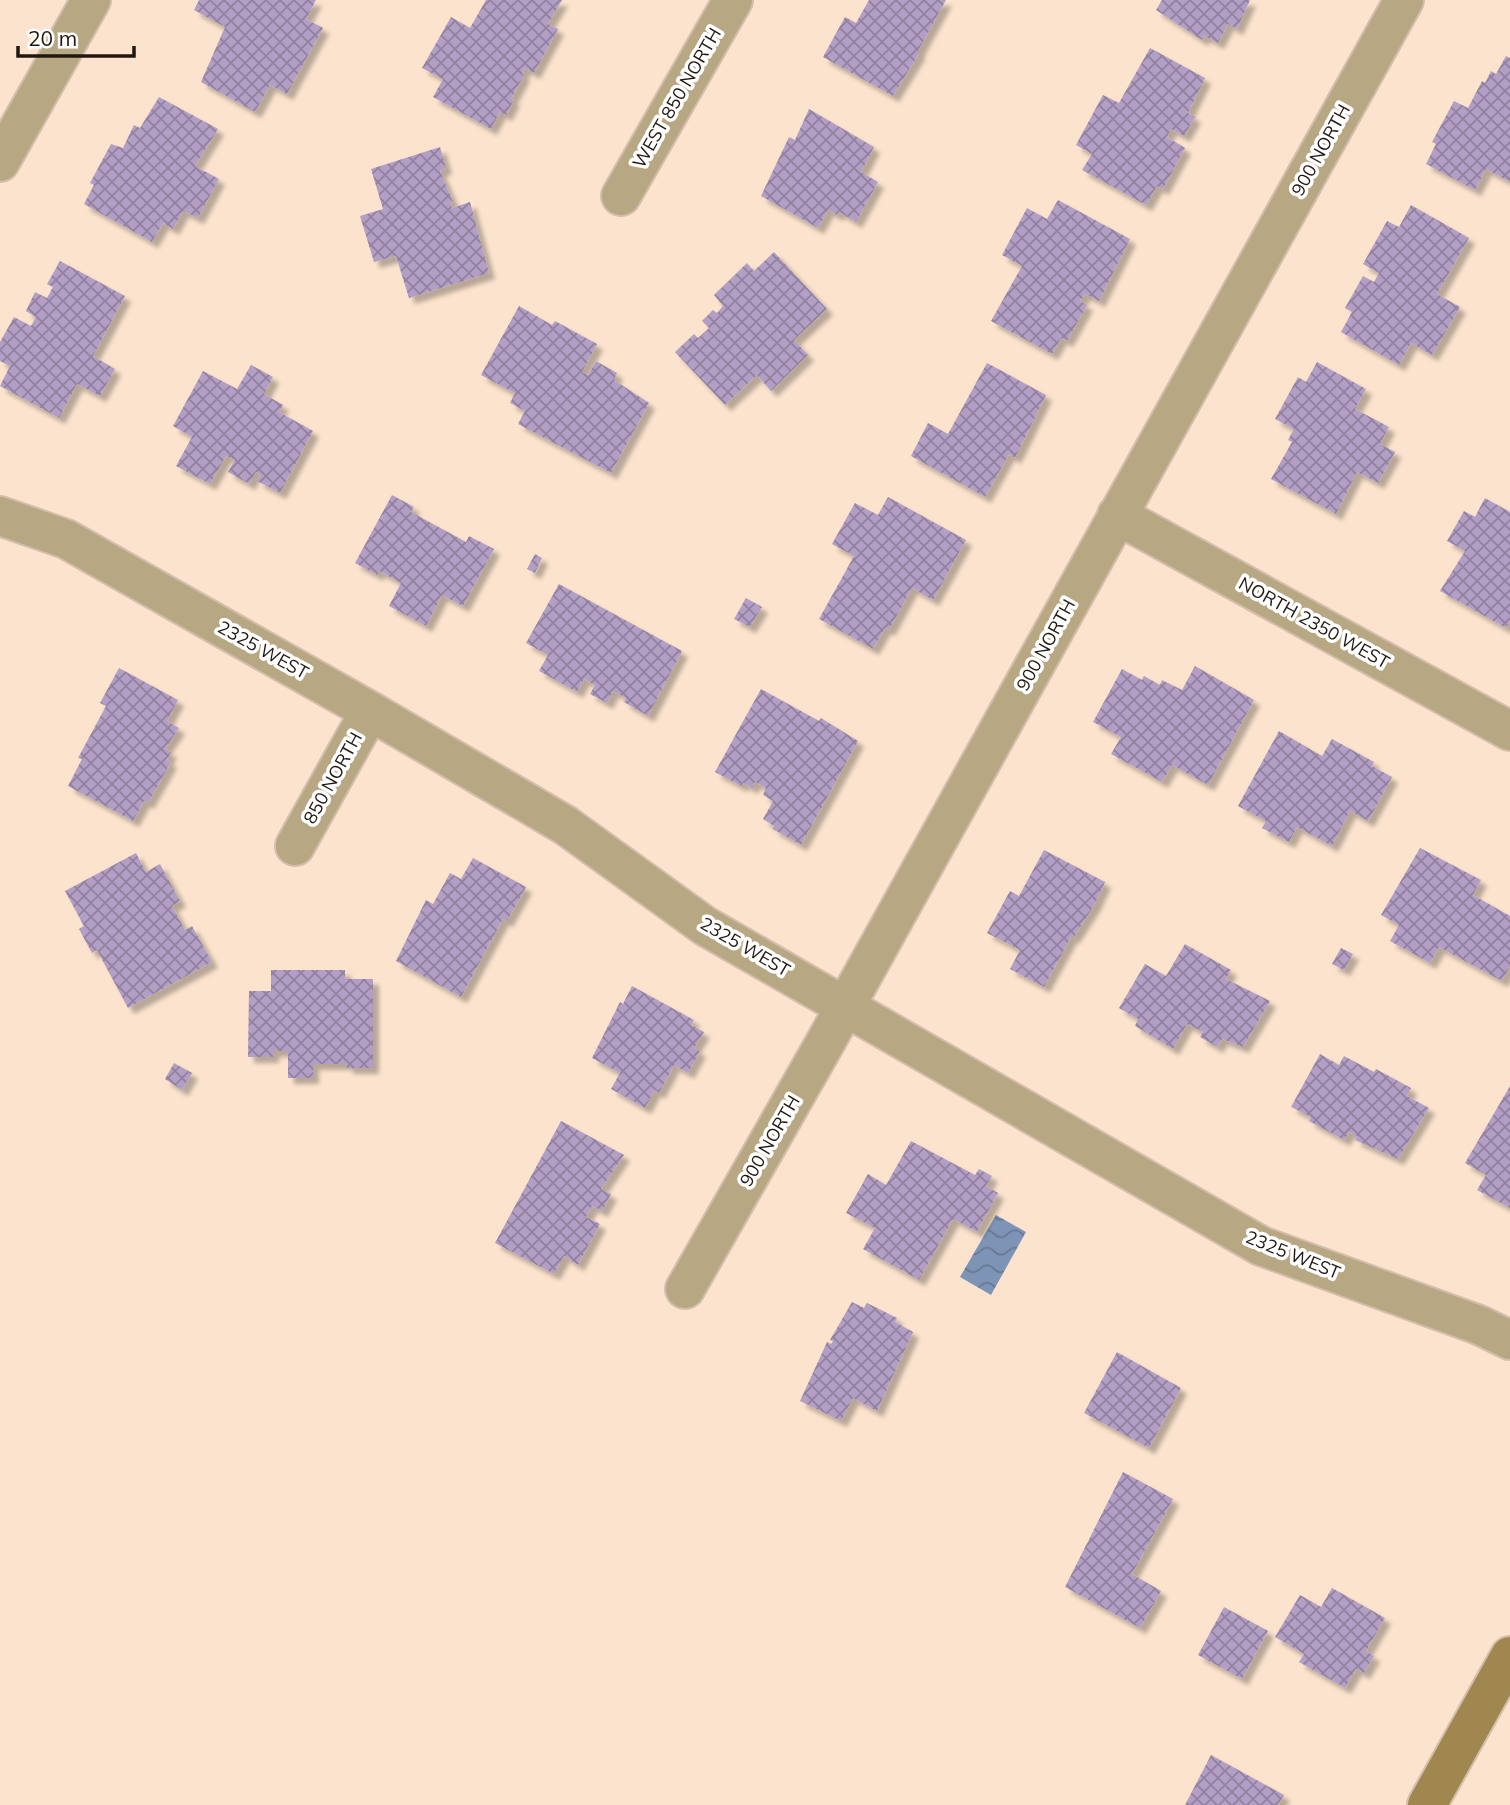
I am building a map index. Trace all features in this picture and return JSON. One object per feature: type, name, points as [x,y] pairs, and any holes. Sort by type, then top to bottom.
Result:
[{"type":"main road","points":[[1427,1805],[1510,1656]]},
{"type":"street","points":[[0,162],[91,0]]},
{"type":"street","name":"WEST 850 NORTH","points":[[621,195],[733,0]]},
{"type":"street","name":"900 NORTH","points":[[685,1289],[1405,0]]},
{"type":"street","name":"NORTH 2350 WEST","points":[[1117,515],[1510,731]]},
{"type":"street","name":"2325 WEST","points":[[0,516],[66,539],[370,711],[565,825],[705,926],[1261,1247],[1479,1325],[1510,1340]]},
{"type":"street","name":"850 NORTH","points":[[295,846],[370,711]]},
{"type":"water","points":[[996,1215],[1026,1232],[991,1295],[960,1277]]},
{"type":"building","points":[[199,0],[316,0],[306,19],[323,28],[287,94],[270,85],[255,112],[201,82],[225,27],[194,10]]},
{"type":"building","points":[[486,0],[562,0],[548,24],[558,29],[534,73],[525,68],[506,115],[500,112],[491,129],[433,97],[443,79],[422,68],[451,17],[470,28]]},
{"type":"building","points":[[869,0],[946,0],[918,51],[920,52],[893,96],[823,57],[845,17],[856,23]]},
{"type":"building","points":[[1162,0],[1250,0],[1237,29],[1228,24],[1218,43],[1204,36],[1202,40],[1156,10]]},
{"type":"building","points":[[1150,48],[1205,78],[1188,113],[1195,117],[1184,136],[1171,129],[1167,137],[1185,148],[1163,189],[1157,186],[1146,205],[1082,170],[1092,154],[1076,145],[1103,95],[1119,103]]},
{"type":"building","points":[[1506,56],[1510,58],[1510,182],[1486,169],[1475,190],[1426,164],[1436,144],[1432,142],[1454,101],[1468,108],[1482,81],[1485,83],[1491,71],[1496,74]]},
{"type":"building","points":[[159,97],[218,129],[195,166],[219,179],[198,218],[183,211],[173,229],[163,223],[152,242],[84,204],[94,185],[90,183],[111,144],[123,148],[134,125],[140,128]]},
{"type":"building","points":[[809,109],[874,147],[861,172],[878,182],[856,222],[839,212],[837,215],[828,210],[818,228],[761,196],[789,137],[795,140]]},
{"type":"building","points":[[440,147],[446,168],[440,171],[453,202],[450,203],[452,208],[470,202],[489,273],[409,298],[396,256],[374,262],[360,216],[383,209],[371,169]]},
{"type":"building","points":[[1058,200],[1130,239],[1099,301],[1085,294],[1080,301],[1087,305],[1067,341],[1061,338],[1052,354],[991,321],[1022,266],[1002,255],[1027,208],[1047,219]]},
{"type":"building","points":[[1411,205],[1469,238],[1437,294],[1460,307],[1432,355],[1411,343],[1399,365],[1341,332],[1352,312],[1345,308],[1363,276],[1374,282],[1379,273],[1363,264],[1387,221],[1399,227]]},
{"type":"building","points":[[774,252],[827,309],[794,340],[808,355],[771,391],[757,375],[725,405],[675,352],[694,334],[698,338],[709,328],[702,321],[713,310],[717,313],[723,306],[714,295],[747,263],[754,271]]},
{"type":"building","points":[[60,261],[125,296],[93,356],[115,369],[100,396],[77,384],[59,418],[0,386],[10,366],[0,361],[0,342],[14,317],[31,326],[36,317],[26,311],[35,292],[47,298],[53,287],[47,284]]},
{"type":"building","points":[[519,306],[552,325],[555,321],[597,344],[582,372],[588,375],[596,361],[617,373],[614,380],[649,403],[611,473],[518,424],[525,411],[510,403],[515,393],[481,375]]},
{"type":"building","points":[[1317,362],[1366,389],[1355,409],[1389,427],[1380,444],[1395,452],[1378,483],[1357,472],[1336,514],[1271,479],[1292,442],[1288,440],[1294,429],[1275,419],[1298,377],[1306,382]]},
{"type":"building","points":[[987,363],[1046,395],[1015,458],[1009,454],[985,497],[911,456],[928,423],[948,434]]},
{"type":"building","points":[[251,365],[273,377],[264,394],[283,405],[279,412],[313,431],[280,493],[257,481],[261,475],[256,472],[249,484],[228,472],[235,460],[226,456],[210,484],[176,466],[192,437],[173,426],[203,371],[237,389]]},
{"type":"building","points":[[392,495],[414,507],[411,512],[466,542],[469,536],[494,549],[463,606],[442,595],[426,626],[389,606],[401,583],[379,571],[377,575],[355,563]]},
{"type":"building","points":[[888,497],[966,540],[933,600],[912,588],[889,630],[885,628],[873,649],[819,619],[854,556],[832,544],[855,503],[878,515]]},
{"type":"building","points":[[1485,498],[1510,512],[1510,620],[1506,628],[1440,591],[1465,551],[1447,541],[1464,511],[1475,517]]},
{"type":"building","points":[[535,554],[542,558],[535,573],[527,569]]},
{"type":"building","points":[[559,584],[682,651],[648,716],[624,702],[626,698],[613,691],[607,703],[590,694],[595,685],[584,679],[577,692],[539,671],[548,655],[526,643]]},
{"type":"building","points":[[746,598],[762,607],[750,627],[734,619]]},
{"type":"building","points":[[1195,666],[1254,700],[1208,785],[1172,765],[1162,782],[1111,754],[1121,737],[1093,722],[1122,669],[1142,680],[1144,676],[1160,685],[1162,680],[1182,690]]},
{"type":"building","points":[[119,668],[178,700],[167,721],[179,728],[165,749],[171,752],[167,760],[171,762],[148,803],[144,801],[133,821],[68,786],[82,759],[78,758],[106,706],[100,703]]},
{"type":"building","points":[[761,689],[819,721],[821,718],[858,741],[801,845],[773,829],[774,826],[763,819],[773,801],[763,795],[766,788],[755,782],[752,788],[743,783],[741,786],[715,772]]},
{"type":"building","points":[[1279,731],[1322,756],[1332,739],[1374,762],[1372,766],[1392,777],[1368,821],[1350,811],[1332,846],[1297,827],[1289,842],[1262,828],[1266,821],[1238,806]]},
{"type":"building","points":[[1420,848],[1481,880],[1473,895],[1510,916],[1510,966],[1502,981],[1439,947],[1430,963],[1390,941],[1399,925],[1381,915]]},
{"type":"building","points":[[1044,850],[1105,882],[1095,904],[1074,937],[1071,937],[1044,987],[1010,969],[1020,950],[987,933],[1010,891],[1019,896]]},
{"type":"building","points":[[136,853],[146,872],[160,864],[180,901],[172,906],[185,930],[192,926],[212,962],[128,1008],[97,950],[92,953],[79,929],[84,926],[65,891]]},
{"type":"building","points":[[473,858],[526,887],[507,921],[503,919],[461,997],[396,961],[426,900],[433,904],[450,873],[461,879]]},
{"type":"building","points":[[1185,944],[1231,970],[1226,979],[1270,1001],[1243,1047],[1222,1039],[1217,1047],[1200,1037],[1203,1032],[1187,1024],[1173,1049],[1135,1026],[1138,1019],[1119,1008],[1145,964],[1166,976]]},
{"type":"building","points":[[1341,948],[1353,954],[1344,970],[1332,964]]},
{"type":"building","points":[[271,970],[345,970],[345,979],[373,979],[373,1068],[347,1068],[347,1064],[313,1064],[313,1078],[288,1078],[288,1051],[273,1051],[273,1057],[248,1057],[249,991],[271,991]]},
{"type":"building","points":[[632,986],[694,1020],[691,1025],[704,1032],[694,1048],[700,1051],[688,1073],[674,1065],[659,1093],[655,1090],[645,1108],[611,1089],[620,1073],[592,1058],[620,1002],[623,1004]]},
{"type":"building","points":[[1320,1054],[1339,1065],[1344,1056],[1374,1072],[1376,1069],[1411,1088],[1407,1096],[1429,1108],[1398,1159],[1355,1140],[1357,1136],[1349,1132],[1344,1140],[1309,1121],[1311,1117],[1291,1107]]},
{"type":"building","points":[[174,1063],[192,1073],[182,1090],[165,1079]]},
{"type":"building","points":[[1510,1086],[1510,1208],[1477,1190],[1486,1175],[1465,1163]]},
{"type":"building","points":[[561,1121],[624,1155],[601,1189],[611,1194],[602,1211],[592,1206],[586,1217],[600,1224],[578,1265],[564,1256],[554,1274],[495,1243]]},
{"type":"building","points":[[911,1141],[975,1175],[979,1169],[992,1176],[986,1186],[998,1193],[977,1232],[953,1219],[919,1280],[863,1249],[875,1228],[846,1213],[868,1174],[886,1185]]},
{"type":"building","points":[[852,1302],[864,1308],[867,1303],[897,1318],[895,1322],[913,1332],[877,1411],[853,1398],[841,1421],[800,1401],[827,1342],[831,1344],[833,1341],[830,1340]]},
{"type":"building","points":[[1117,1352],[1181,1388],[1149,1448],[1084,1413]]},
{"type":"building","points":[[1123,1472],[1173,1499],[1132,1574],[1161,1591],[1140,1628],[1065,1587]]},
{"type":"building","points":[[1332,1588],[1385,1618],[1366,1651],[1374,1656],[1364,1673],[1356,1669],[1345,1688],[1299,1662],[1304,1654],[1275,1637],[1300,1595],[1321,1607]]},
{"type":"building","points":[[1224,1607],[1268,1631],[1242,1679],[1198,1655]]},
{"type":"building","points":[[1211,1755],[1284,1795],[1278,1805],[1185,1805]]}]
